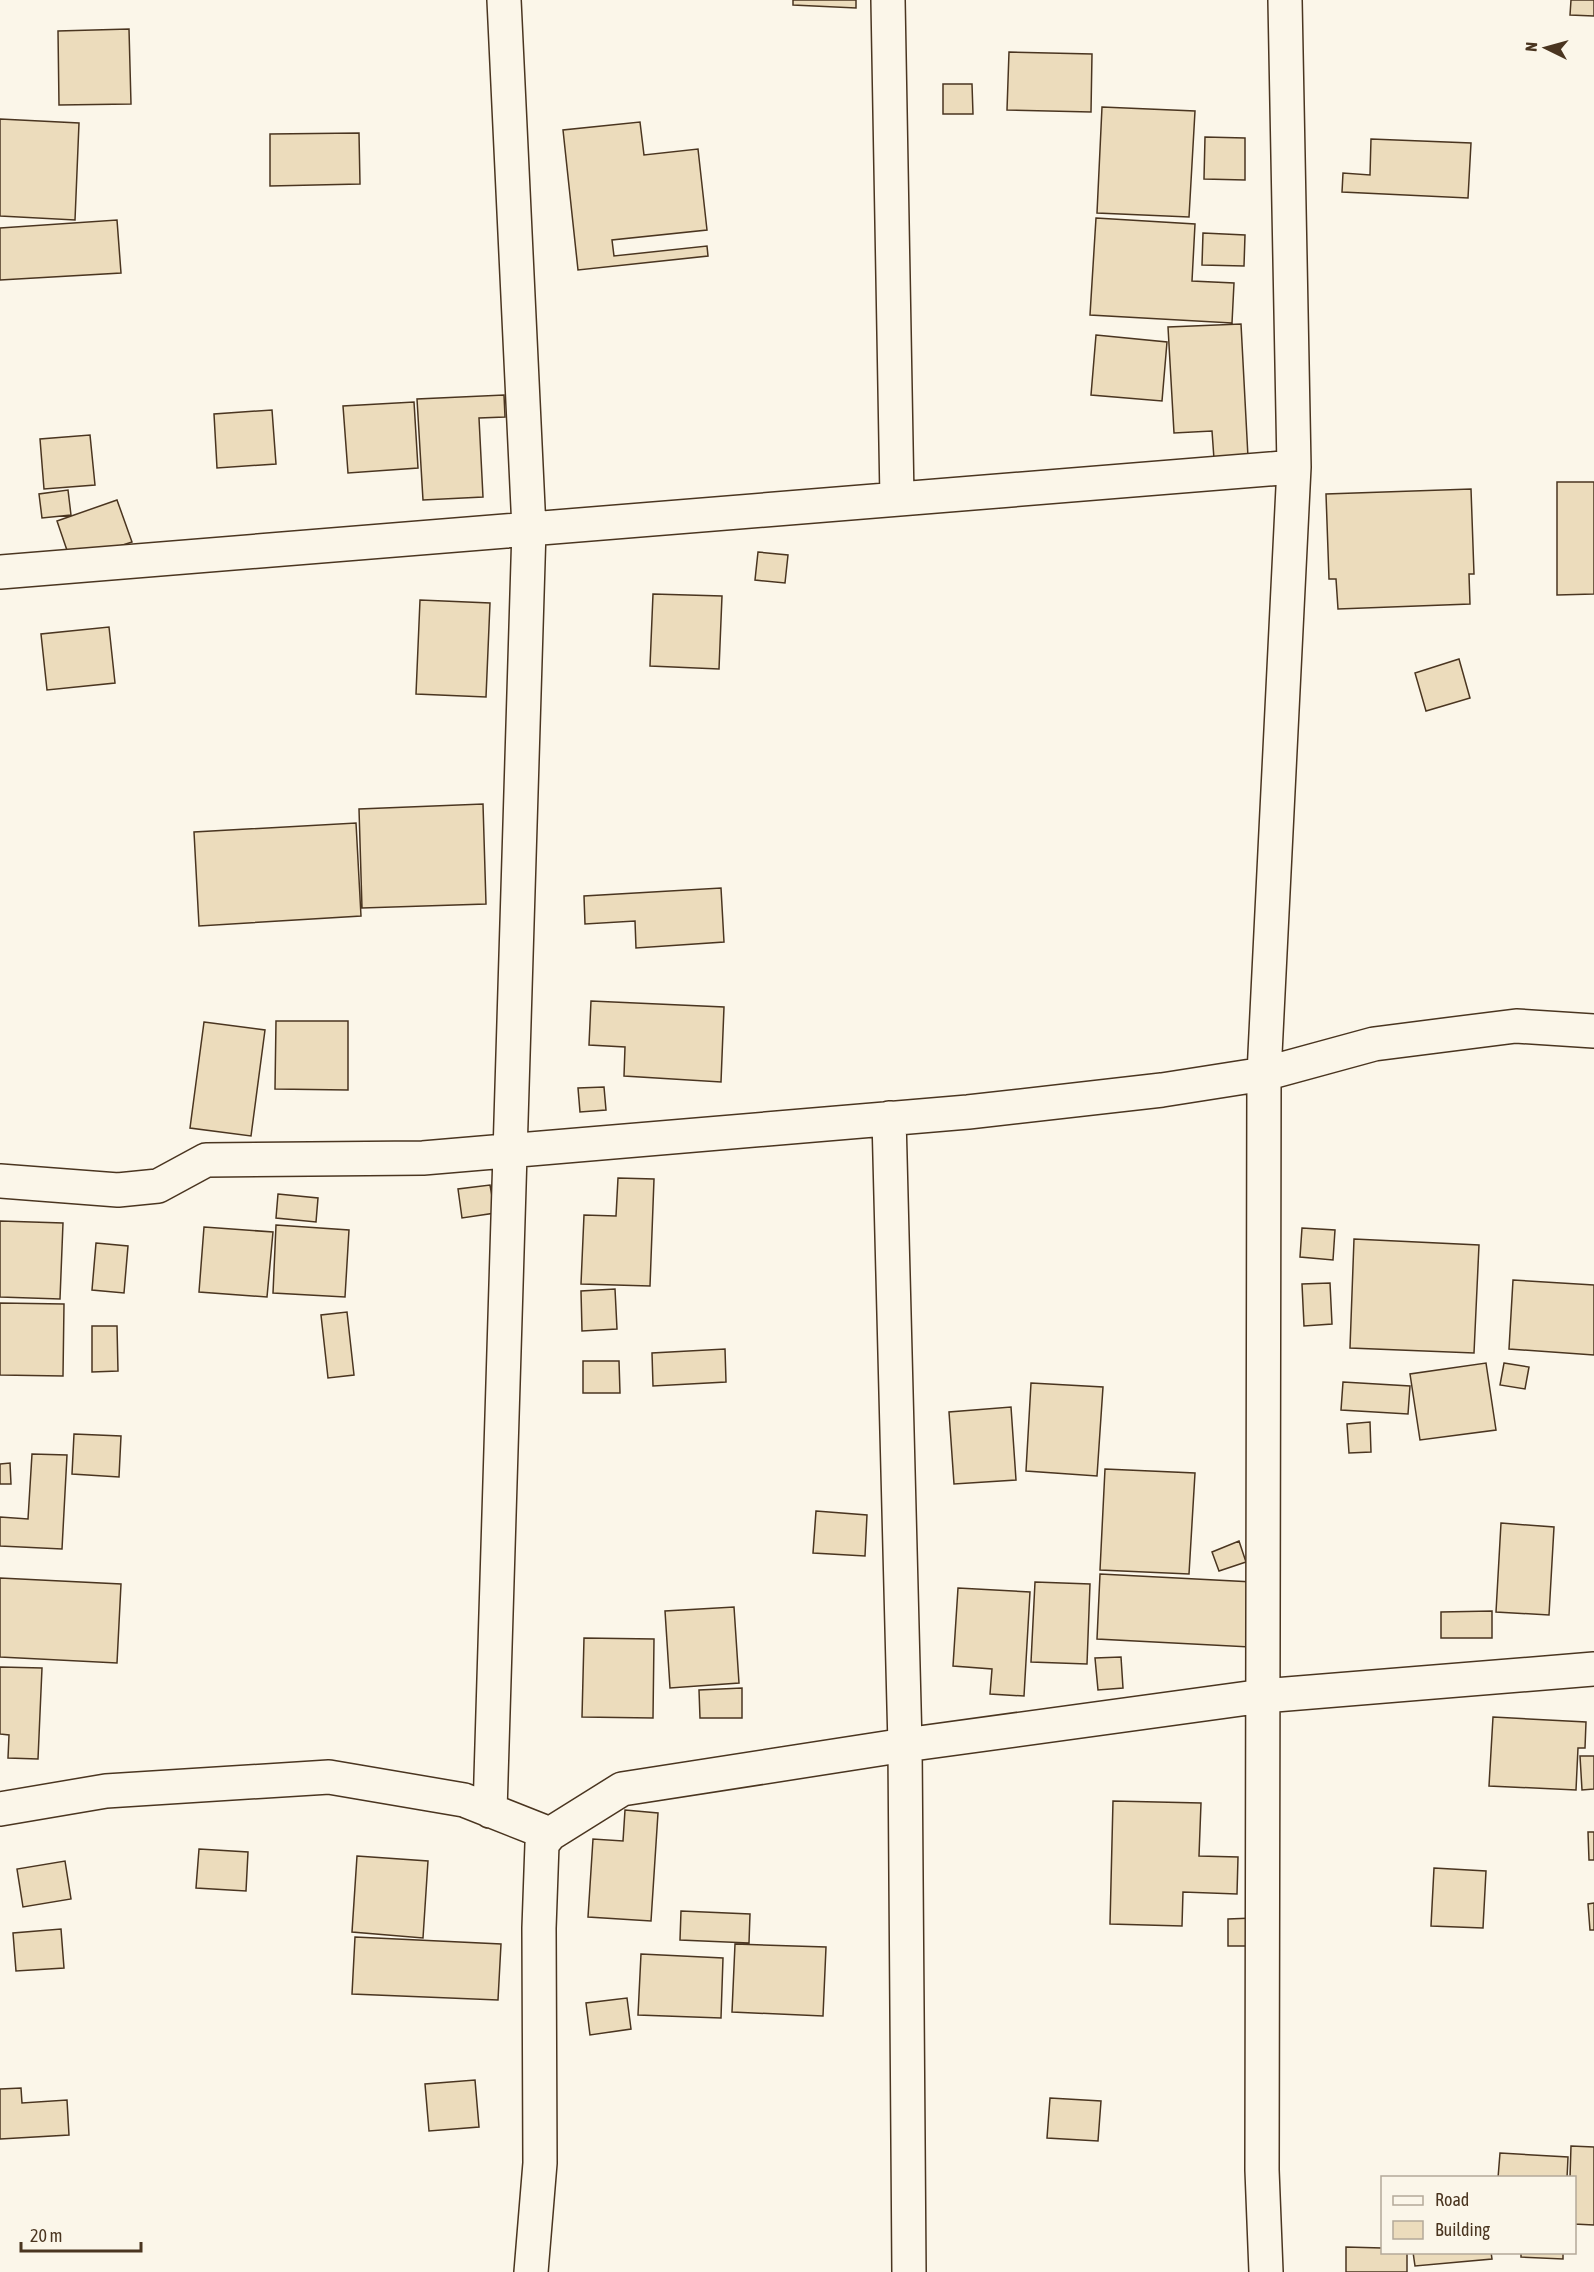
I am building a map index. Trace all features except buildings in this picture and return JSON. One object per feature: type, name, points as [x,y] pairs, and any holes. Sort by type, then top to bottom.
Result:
[{"type":"street","points":[[490,1810],[529,529],[504,0]]},
{"type":"street","points":[[888,0],[897,499]]},
{"type":"street","points":[[1266,2272],[1262,2170],[1264,1074],[1294,466],[1285,0]]},
{"type":"street","points":[[0,572],[1294,466]]},
{"type":"street","points":[[0,1181],[118,1190],[158,1186],[206,1160],[423,1158],[889,1118],[1162,1090],[1264,1074],[1374,1044],[1505,1027],[1551,1027],[1594,1031]]},
{"type":"street","points":[[889,1118],[904,1745],[909,2272]]},
{"type":"street","points":[[531,2272],[540,2163],[539,1929],[542,1844],[550,1834],[622,1789],[904,1745],[1263,1696],[1594,1669]]},
{"type":"street","points":[[0,1809],[106,1791],[329,1777],[464,1800],[550,1834]]}]
